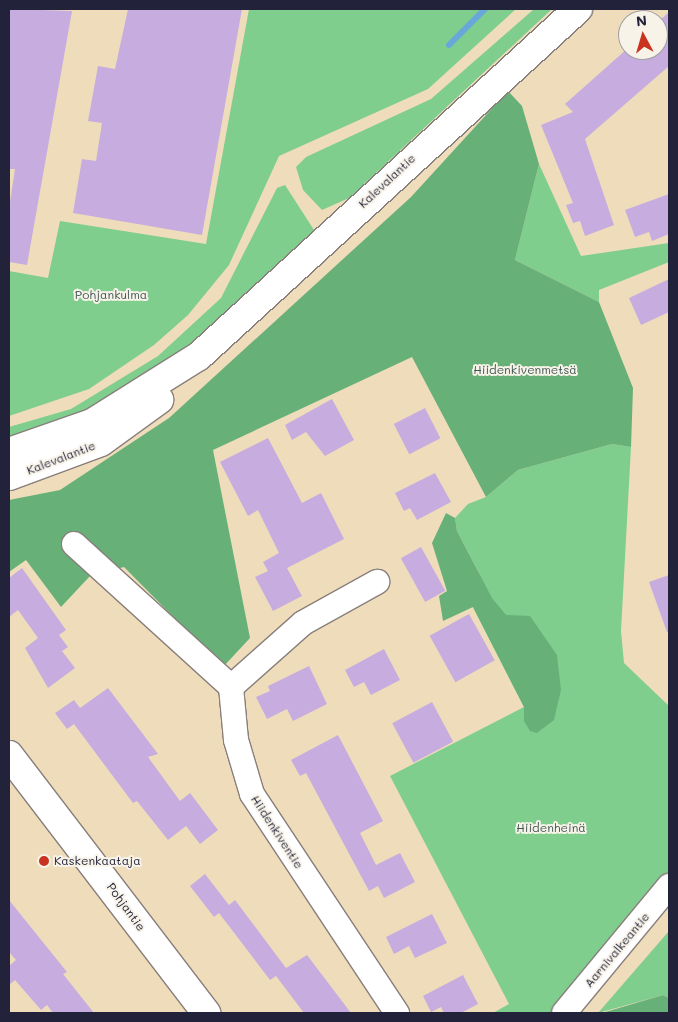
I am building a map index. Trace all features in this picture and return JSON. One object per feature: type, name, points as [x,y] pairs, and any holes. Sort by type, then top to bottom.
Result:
[{"type":"main road","name":"Kalevalantie","points":[[9,476],[73,456],[129,425],[178,383],[199,356],[578,9]]},
{"type":"main road","name":"Kalevalantie","points":[[9,452],[92,423],[199,356]]},
{"type":"main road","name":"Pohjantie","points":[[9,755],[206,1013]]},
{"type":"street","points":[[74,544],[231,687],[303,623],[377,582]]},
{"type":"street","name":"Hiidenkiventie","points":[[231,687],[236,740],[252,794],[397,1013]]},
{"type":"street","name":"Aarnivalkeantie","points":[[564,1013],[669,886]]},
{"type":"green space","name":"Pohjankulma","points":[[249,9],[516,9],[428,89],[279,156],[229,265],[188,315],[154,345],[89,389],[9,416],[9,271],[48,278],[60,221],[206,244]]},
{"type":"green space","points":[[534,9],[552,9],[349,198],[322,210],[303,190],[296,167],[306,157],[431,99]]},
{"type":"green space","name":"Hiidenkivenmetsä","points":[[508,91],[522,106],[539,164],[515,260],[599,302],[633,388],[631,447],[612,444],[518,470],[486,497],[412,357],[213,450],[250,638],[223,667],[124,567],[90,576],[61,607],[26,560],[9,572],[9,500],[60,490],[169,418],[411,197]]},
{"type":"green space","points":[[539,164],[581,256],[669,243],[669,262],[599,290],[599,302],[515,260]]},
{"type":"green space","points":[[285,185],[314,230],[200,340],[101,405],[50,426],[9,436],[9,427],[71,409],[158,356],[221,298],[277,188]]},
{"type":"green space","name":"Hiidenheinä","points":[[612,444],[631,447],[621,631],[624,663],[669,706],[669,871],[550,1013],[493,1013],[509,1004],[390,776],[524,707],[460,582],[479,573],[457,531],[455,518],[468,504],[486,497],[518,470]]},
{"type":"green space","points":[[446,513],[455,518],[457,531],[492,598],[506,615],[530,616],[557,655],[561,690],[554,720],[537,733],[530,731],[524,721],[524,707],[473,607],[443,621],[439,596],[447,591],[432,543]]},
{"type":"green space","points":[[669,931],[669,998],[663,995],[598,1013]]},
{"type":"green space","points":[[663,995],[669,998],[669,1013],[602,1013]]},
{"type":"building","points":[[9,9],[72,11],[27,265],[9,262],[9,208],[15,169],[9,169]]},
{"type":"building","points":[[128,9],[242,9],[202,235],[73,213],[82,159],[96,161],[102,123],[88,121],[98,66],[115,69]]},
{"type":"building","points":[[668,13],[669,66],[585,139],[614,225],[585,236],[580,221],[573,223],[566,205],[573,203],[541,125],[573,112],[565,104],[618,57],[618,60],[668,60]]},
{"type":"building","points":[[669,194],[669,234],[652,241],[649,232],[635,237],[625,210]]},
{"type":"building","points":[[669,279],[669,312],[641,325],[629,298]]},
{"type":"building","points":[[332,399],[354,440],[325,456],[306,432],[292,440],[285,425]]},
{"type":"building","points":[[425,408],[440,438],[409,454],[394,424]]},
{"type":"building","points":[[268,438],[302,503],[321,493],[344,539],[287,568],[302,596],[273,611],[255,577],[268,571],[263,562],[279,553],[258,510],[248,516],[220,462]]},
{"type":"building","points":[[435,473],[451,502],[417,520],[410,508],[404,511],[395,493]]},
{"type":"building","points":[[421,547],[445,591],[425,602],[401,558]]},
{"type":"building","points":[[22,568],[66,630],[59,635],[68,647],[62,651],[75,668],[48,688],[25,648],[38,638],[18,610],[9,617],[9,578]]},
{"type":"building","points":[[669,575],[669,632],[667,632],[649,582]]},
{"type":"building","points":[[469,614],[495,660],[455,682],[430,636]]},
{"type":"building","points":[[384,649],[400,680],[371,695],[364,682],[354,687],[345,670]]},
{"type":"building","points":[[309,666],[327,704],[293,721],[287,709],[267,719],[256,697],[270,691],[268,686]]},
{"type":"building","points":[[108,688],[158,754],[148,757],[180,801],[190,793],[218,830],[200,844],[186,826],[168,840],[137,801],[133,803],[74,724],[67,729],[55,713],[74,700],[80,708]]},
{"type":"building","points":[[432,702],[453,742],[413,763],[392,723]]},
{"type":"building","points":[[338,735],[383,821],[360,833],[376,865],[400,853],[415,882],[384,898],[378,886],[369,891],[306,773],[300,776],[291,760]]},
{"type":"building","points":[[205,874],[229,905],[235,900],[286,968],[307,955],[351,1013],[304,1013],[276,976],[270,980],[219,913],[214,917],[190,886]]},
{"type":"building","points":[[9,900],[67,972],[63,974],[94,1013],[53,1013],[47,1005],[41,1010],[15,980],[9,985],[9,966],[16,960],[9,952]]},
{"type":"building","points":[[432,914],[447,943],[415,958],[409,946],[394,954],[386,937]]},
{"type":"building","points":[[463,975],[478,1004],[461,1013],[444,1013],[441,1007],[431,1012],[423,996]]},
{"type":"waterway","points":[[449,45],[485,9]]},
{"type":"place","name":"Kaskenkaataja","points":[[44,861]]}]
